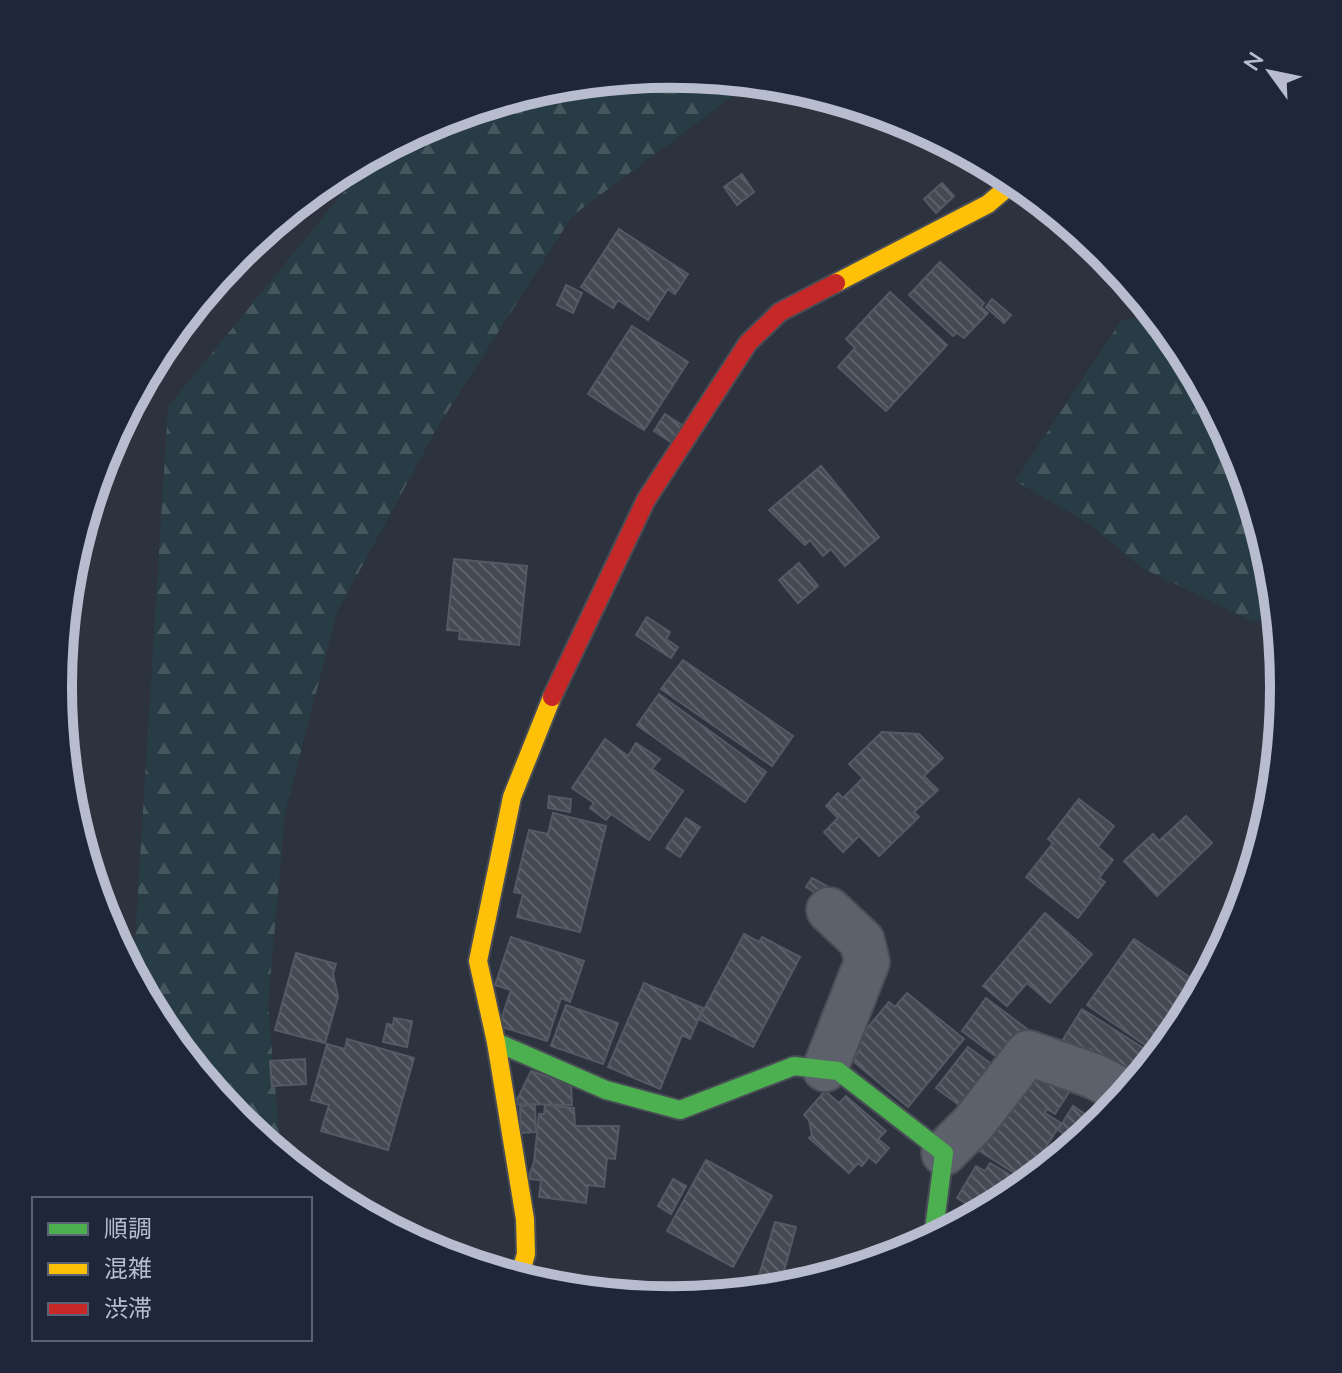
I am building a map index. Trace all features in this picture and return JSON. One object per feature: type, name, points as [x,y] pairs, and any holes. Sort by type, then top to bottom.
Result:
[{"type":"street","points":[[522,1267],[526,1254],[525,1219],[496,1042],[478,961],[512,797],[562,670],[646,500],[748,343],[780,312],[988,204],[1005,189]]},
{"type":"street","points":[[825,1069],[867,962],[862,941],[829,910]]},
{"type":"street","points":[[496,1042],[606,1090],[680,1110],[794,1066],[838,1071],[944,1153]]},
{"type":"street","points":[[935,1225],[944,1153],[972,1125],[1028,1053],[1094,1076],[1115,1087]]},
{"type":"green space","points":[[632,89],[738,92],[572,216],[437,428],[337,612],[285,813],[268,1005],[280,1140],[247,1110],[196,1051],[152,986],[134,952],[168,407],[342,194],[363,173],[406,149],[478,119],[516,108],[554,99]]},
{"type":"green space","points":[[1141,316],[1190,387],[1208,422],[1250,531],[1266,620],[1254,622],[1142,568],[1088,523],[1015,481],[1121,321]]},
{"type":"building","points":[[742,174],[754,192],[737,205],[724,187]]},
{"type":"building","points":[[942,183],[954,196],[936,213],[924,199]]},
{"type":"building","points":[[619,229],[688,274],[675,294],[668,289],[648,320],[618,300],[613,308],[581,287]]},
{"type":"building","points":[[940,262],[984,303],[981,307],[988,313],[964,338],[957,333],[953,336],[909,295]]},
{"type":"building","points":[[566,285],[582,293],[573,313],[557,305]]},
{"type":"building","points":[[890,292],[947,345],[886,411],[838,367],[855,348],[846,339]]},
{"type":"building","points":[[992,299],[1011,315],[1004,323],[986,307]]},
{"type":"building","points":[[632,326],[688,362],[644,430],[588,394]]},
{"type":"building","points":[[665,414],[685,427],[674,444],[654,431]]},
{"type":"building","points":[[821,466],[879,537],[845,566],[831,549],[823,556],[810,540],[805,545],[769,510]]},
{"type":"building","points":[[454,559],[527,566],[519,645],[459,639],[460,631],[447,630]]},
{"type":"building","points":[[799,563],[818,586],[798,603],[779,580]]},
{"type":"building","points":[[647,617],[670,632],[666,639],[678,647],[671,658],[636,635]]},
{"type":"building","points":[[683,660],[793,736],[772,766],[661,689]]},
{"type":"building","points":[[659,694],[766,772],[745,802],[637,725]]},
{"type":"building","points":[[882,732],[919,734],[943,758],[924,776],[938,790],[914,812],[919,817],[879,856],[859,836],[843,852],[824,832],[838,818],[826,806],[838,793],[843,798],[863,778],[849,764]]},
{"type":"building","points":[[605,739],[628,756],[636,743],[660,759],[652,769],[683,791],[649,840],[611,814],[606,820],[590,808],[594,803],[572,788]]},
{"type":"building","points":[[549,796],[571,799],[570,812],[548,808]]},
{"type":"building","points":[[1079,799],[1114,826],[1098,847],[1113,860],[1099,878],[1105,882],[1078,918],[1026,877],[1053,843],[1048,839]]},
{"type":"building","points":[[553,813],[606,826],[580,932],[517,917],[523,894],[514,892],[529,830],[548,834]]},
{"type":"building","points":[[1186,816],[1212,843],[1157,896],[1124,861],[1153,834],[1159,841]]},
{"type":"building","points":[[686,818],[700,827],[680,857],[666,848]]},
{"type":"building","points":[[812,878],[832,889],[826,900],[806,887]]},
{"type":"building","points":[[1045,913],[1092,954],[1050,1003],[1027,983],[1007,1006],[983,986]]},
{"type":"building","points":[[744,934],[759,942],[762,937],[800,957],[753,1047],[699,1019]]},
{"type":"building","points":[[511,937],[584,961],[570,1002],[561,998],[547,1041],[499,1026],[511,990],[495,985]]},
{"type":"building","points":[[1134,939],[1193,980],[1149,1047],[1087,1005]]},
{"type":"building","points":[[296,953],[336,964],[333,974],[338,997],[325,1043],[275,1030]]},
{"type":"building","points":[[644,983],[703,1008],[690,1039],[682,1035],[660,1089],[608,1067]]},
{"type":"building","points":[[907,993],[964,1039],[908,1107],[852,1060],[860,1050],[853,1045],[889,1002],[895,1007]]},
{"type":"building","points":[[986,998],[1031,1032],[1006,1064],[962,1031]]},
{"type":"building","points":[[566,1005],[618,1023],[603,1064],[551,1046]]},
{"type":"building","points":[[1082,1009],[1147,1050],[1128,1072],[1090,1049],[1083,1061],[1059,1046]]},
{"type":"building","points":[[394,1018],[412,1021],[407,1047],[383,1042],[387,1024],[393,1025]]},
{"type":"building","points":[[347,1039],[414,1058],[388,1150],[321,1131],[329,1105],[311,1100],[327,1044],[345,1049]]},
{"type":"building","points":[[968,1047],[1001,1071],[970,1113],[936,1088]]},
{"type":"building","points":[[305,1059],[306,1084],[272,1086],[270,1061]]},
{"type":"building","points":[[1033,1068],[1073,1086],[1055,1114],[1047,1109],[1045,1113],[1061,1123],[1037,1161],[1018,1175],[975,1148]]},
{"type":"building","points":[[531,1071],[571,1085],[572,1105],[515,1104]]},
{"type":"building","points":[[825,1091],[839,1103],[846,1096],[886,1131],[878,1139],[889,1148],[876,1163],[869,1157],[862,1166],[858,1163],[849,1173],[809,1138],[812,1135],[809,1120],[804,1115]]},
{"type":"building","points":[[1103,1092],[1108,1095],[1095,1110],[1067,1136],[1058,1130],[1073,1106],[1088,1116]]},
{"type":"building","points":[[535,1105],[536,1132],[521,1133],[520,1106]]},
{"type":"building","points":[[545,1105],[574,1108],[575,1126],[619,1126],[615,1159],[607,1158],[604,1187],[588,1185],[586,1203],[539,1197],[541,1180],[528,1179],[534,1162],[539,1114],[544,1114]]},
{"type":"building","points":[[706,1160],[772,1196],[733,1267],[667,1231]]},
{"type":"building","points":[[990,1163],[1015,1177],[969,1205],[957,1198],[976,1166],[985,1171]]},
{"type":"building","points":[[673,1179],[686,1186],[671,1214],[658,1206]]},
{"type":"building","points":[[775,1222],[796,1227],[783,1275],[758,1279]]},
{"type":"traffic: fast","points":[[496,1042],[606,1090],[680,1110],[794,1066],[838,1071],[944,1153],[935,1225]]},
{"type":"traffic: slow","points":[[836,283],[988,204],[1005,189]]},
{"type":"traffic: slow","points":[[522,1267],[526,1254],[525,1219],[496,1042],[478,961],[512,797],[552,697]]},
{"type":"traffic: jam","points":[[552,697],[646,500],[748,343],[780,312],[836,283]]}]
